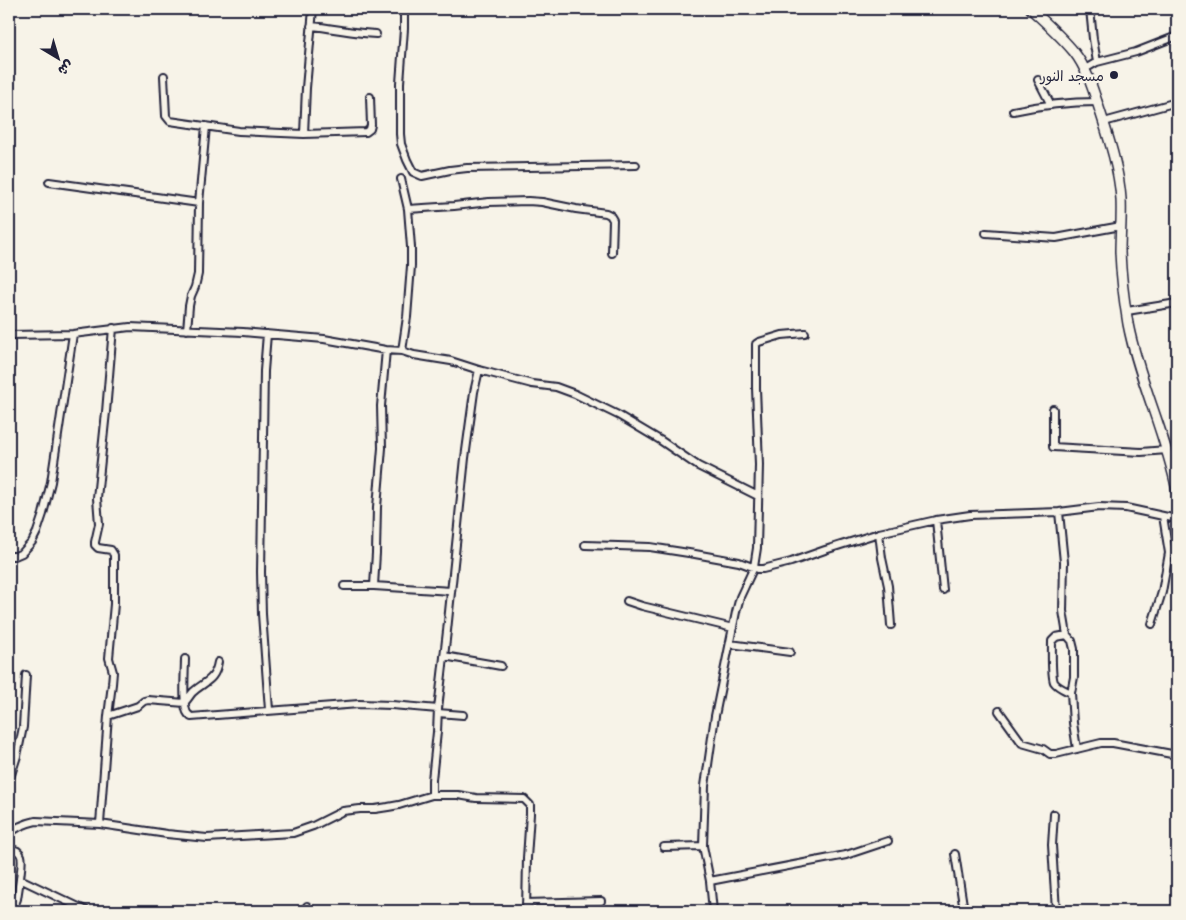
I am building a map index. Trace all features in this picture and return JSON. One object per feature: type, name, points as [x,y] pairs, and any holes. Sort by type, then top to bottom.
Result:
[{"type":"street","points":[[304,134],[313,9]]},
{"type":"street","points":[[404,9],[400,83],[400,134],[404,153],[413,172],[422,176],[467,168],[636,165]]},
{"type":"street","points":[[1032,9],[1074,52],[1085,69],[1112,146],[1121,197],[1120,251],[1128,324],[1139,366],[1167,450],[1177,491]]},
{"type":"street","points":[[1090,9],[1097,62]]},
{"type":"street","points":[[311,26],[376,34]]},
{"type":"street","points":[[1085,69],[1097,62],[1136,52],[1177,36]]},
{"type":"street","points":[[164,76],[166,116],[170,121],[239,131],[304,134],[366,132],[370,129],[371,125],[370,97]]},
{"type":"street","points":[[1038,80],[1052,105]]},
{"type":"street","points":[[1013,111],[1077,102],[1098,102]]},
{"type":"street","points":[[1104,122],[1177,102]]},
{"type":"street","points":[[187,330],[189,306],[198,274],[199,203],[206,126]]},
{"type":"street","points":[[401,179],[408,209],[411,266],[402,351]]},
{"type":"street","points":[[49,182],[199,203]]},
{"type":"street","points":[[408,209],[489,202],[528,201],[606,213],[613,220],[612,253]]},
{"type":"street","points":[[986,233],[1056,238],[1121,226]]},
{"type":"street","points":[[1127,311],[1177,303]]},
{"type":"street","points":[[100,824],[113,672],[109,658],[114,604],[114,555],[111,550],[96,546],[95,542],[99,524],[97,498],[113,328]]},
{"type":"street","points":[[9,335],[73,334],[113,328],[267,334],[324,339],[451,361],[532,384],[556,387],[575,394],[618,415],[698,466],[758,496]]},
{"type":"street","points":[[714,911],[703,846],[705,786],[715,716],[736,612],[740,597],[754,566],[757,548],[759,464],[756,344],[782,335],[805,333]]},
{"type":"street","points":[[9,556],[22,553],[32,542],[37,532],[51,482],[73,334]]},
{"type":"street","points":[[267,334],[264,371],[261,572],[269,710]]},
{"type":"street","points":[[374,586],[377,507],[382,448],[381,406],[386,350]]},
{"type":"street","points":[[432,795],[438,711],[465,458],[479,370]]},
{"type":"street","points":[[1053,409],[1053,447],[1141,452],[1167,450]]},
{"type":"street","points":[[585,545],[650,547],[730,560],[763,569],[791,562],[879,533],[936,520],[970,516],[1059,512],[1099,507],[1126,508],[1177,519]]},
{"type":"street","points":[[1059,512],[1064,562],[1062,611],[1067,635],[1072,641],[1075,660],[1071,693],[1077,749]]},
{"type":"street","points":[[1152,624],[1162,592],[1169,553],[1163,516]]},
{"type":"street","points":[[936,520],[943,590]]},
{"type":"street","points":[[879,533],[888,586],[891,625]]},
{"type":"street","points":[[344,586],[374,586],[451,592]]},
{"type":"street","points":[[627,601],[733,628]]},
{"type":"street","points":[[1067,635],[1056,637],[1052,641],[1053,673],[1054,681],[1058,686],[1071,693]]},
{"type":"street","points":[[730,644],[790,652]]},
{"type":"street","points":[[444,656],[500,666]]},
{"type":"street","points":[[185,660],[185,703],[186,711],[191,717],[359,704],[392,705],[464,715]]},
{"type":"street","points":[[185,703],[194,691],[211,680],[218,662]]},
{"type":"street","points":[[9,781],[23,727],[26,675]]},
{"type":"street","points":[[108,716],[138,706],[148,700],[185,703]]},
{"type":"street","points":[[999,711],[1022,742],[1043,748],[1050,754],[1101,743],[1113,743],[1177,755]]},
{"type":"street","points":[[9,815],[10,833],[27,823],[36,821],[100,824],[207,838],[293,832],[313,826],[343,811],[400,805],[432,795],[524,799],[530,805],[526,911]]},
{"type":"street","points":[[1054,814],[1052,845],[1056,911]]},
{"type":"street","points":[[710,881],[846,855],[888,841]]},
{"type":"street","points":[[664,846],[703,846]]},
{"type":"street","points":[[9,849],[15,849],[21,855],[20,879],[12,911]]},
{"type":"street","points":[[956,854],[964,911]]},
{"type":"street","points":[[20,879],[87,911]]},
{"type":"street","points":[[526,903],[601,901]]},
{"type":"place","name":"مسجد النور","points":[[1114,75]]}]
